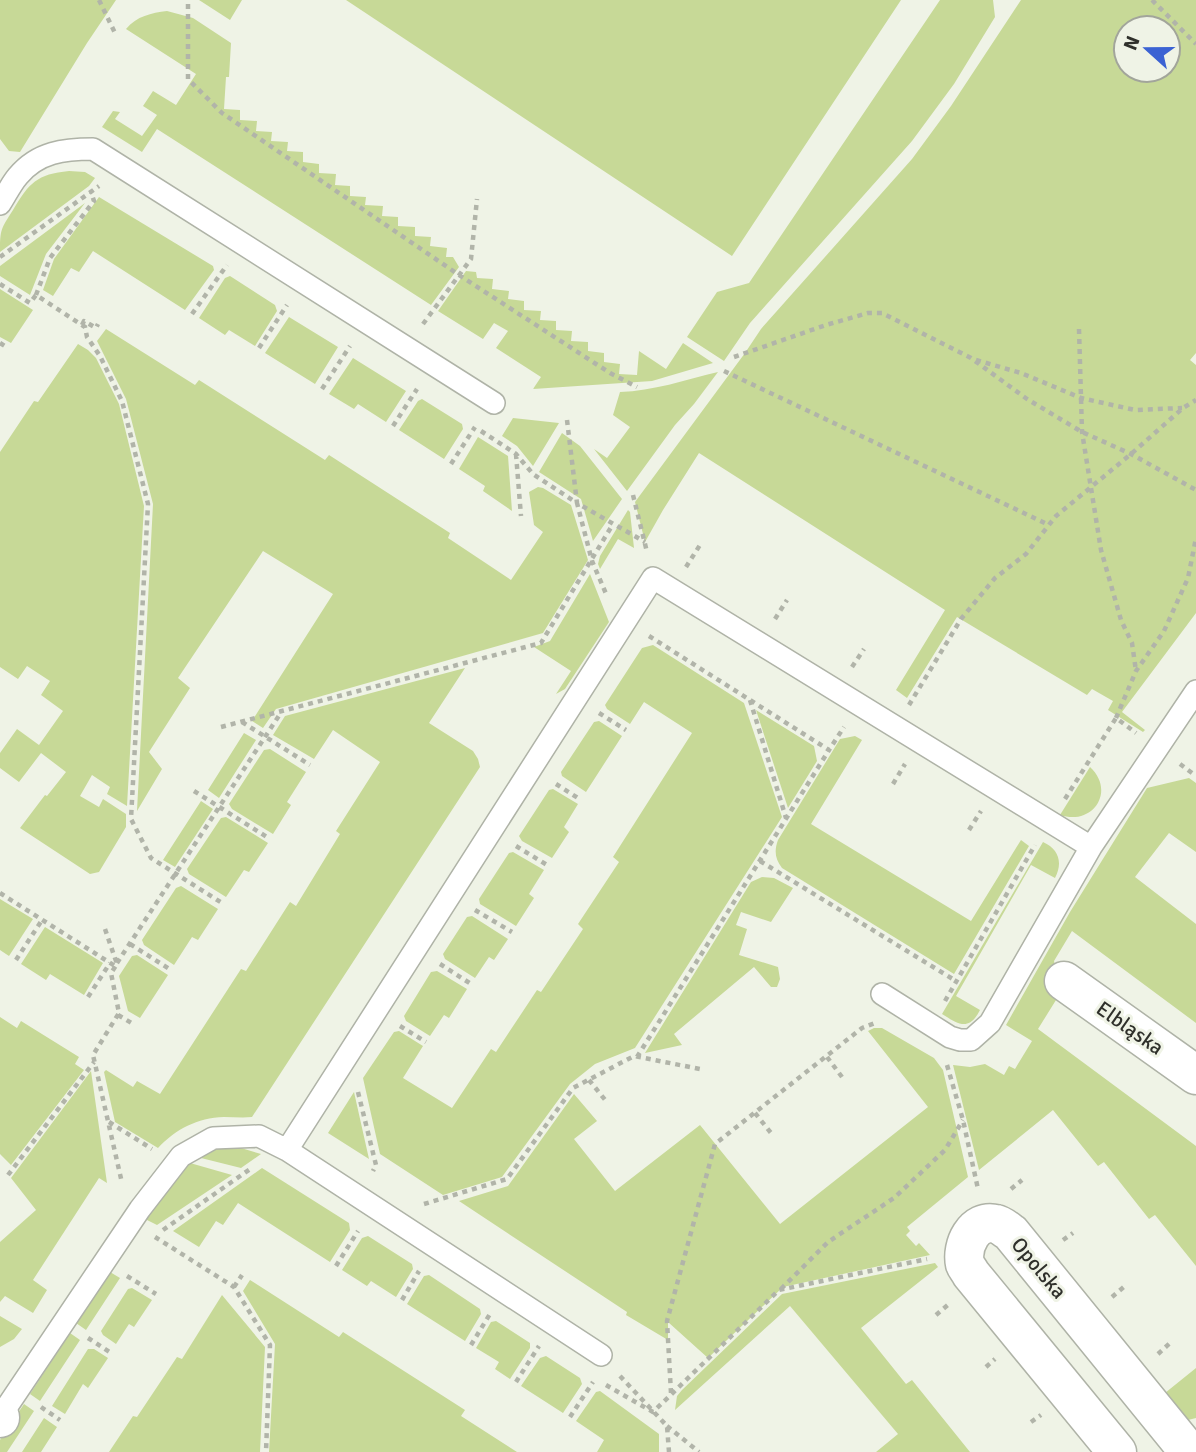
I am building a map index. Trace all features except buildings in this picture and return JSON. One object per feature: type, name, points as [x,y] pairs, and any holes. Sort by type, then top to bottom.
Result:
[{"type":"street","name":"Elbląska","points":[[1064,981],[1196,1075]]},
{"type":"street","name":"Opolska","points":[[976,1237],[996,1224],[1011,1233],[1189,1452]]},
{"type":"street","points":[[976,1237],[965,1264],[971,1274],[1117,1452]]},
{"type":"lane","points":[[0,204],[18,176],[40,157],[69,149],[93,149],[494,403]]},
{"type":"lane","points":[[287,1150],[653,578],[1091,847]]},
{"type":"lane","points":[[882,994],[950,1037],[960,1040],[971,1040],[990,1023],[1091,847],[1196,691]]},
{"type":"lane","points":[[0,1417],[139,1226],[181,1156],[213,1138],[259,1136],[287,1150],[601,1355]]},
{"type":"path","points":[[99,0],[115,33]]},
{"type":"path","points":[[1152,0],[1196,44]]},
{"type":"path","points":[[188,5],[188,79],[222,113],[460,275],[610,373],[637,387]]},
{"type":"path","points":[[0,257],[103,183]]},
{"type":"path","points":[[0,284],[30,303],[36,295],[50,258],[94,201],[91,192]]},
{"type":"path","points":[[406,347],[471,259],[477,199]]},
{"type":"path","points":[[192,314],[227,265],[237,271]]},
{"type":"path","points":[[36,295],[85,327],[87,337],[100,356],[122,401],[148,504],[131,819],[151,858],[222,903]]},
{"type":"path","points":[[278,298],[298,311]]},
{"type":"path","points":[[259,348],[288,304]]},
{"type":"path","points":[[734,357],[826,325],[868,313],[882,313],[971,358],[1027,399],[1082,432],[1131,454],[1196,490]]},
{"type":"path","points":[[82,325],[85,321],[96,328],[98,324]]},
{"type":"path","points":[[1079,330],[1082,432],[1101,550],[1121,620],[1132,643],[1136,671]]},
{"type":"path","points":[[322,389],[351,345],[340,338]]},
{"type":"path","points":[[0,343],[8,348]]},
{"type":"path","points":[[971,358],[1021,373],[1081,398],[1135,410],[1183,408]]},
{"type":"path","points":[[724,371],[1049,525]]},
{"type":"path","points":[[393,426],[417,389],[426,395]]},
{"type":"path","points":[[895,727],[961,619],[995,578],[1026,554],[1056,516],[1183,408],[1196,400]]},
{"type":"path","points":[[567,420],[577,503],[592,561],[614,614],[829,750]]},
{"type":"path","points":[[466,421],[516,454],[533,474],[645,542]]},
{"type":"path","points":[[451,464],[475,427]]},
{"type":"path","points":[[516,454],[521,516]]},
{"type":"path","points":[[633,495],[653,578]]},
{"type":"path","points":[[221,727],[541,643],[613,524]]},
{"type":"path","points":[[1050,822],[1116,718],[1136,671],[1164,631],[1188,578],[1196,538]]},
{"type":"path","points":[[682,574],[700,545]]},
{"type":"path","points":[[769,628],[787,600]]},
{"type":"path","points":[[846,677],[864,649]]},
{"type":"path","points":[[750,700],[786,818]]},
{"type":"path","points":[[595,710],[626,730]]},
{"type":"path","points":[[88,997],[130,944],[282,711]]},
{"type":"path","points":[[1116,718],[1158,748]]},
{"type":"path","points":[[241,722],[310,765]]},
{"type":"path","points":[[637,1057],[845,725],[855,732]]},
{"type":"path","points":[[892,784],[906,763],[895,757]]},
{"type":"path","points":[[549,780],[581,800]]},
{"type":"path","points":[[194,790],[270,839]]},
{"type":"path","points":[[970,830],[981,811],[971,804]]},
{"type":"path","points":[[930,1024],[1035,844],[1025,838]]},
{"type":"path","points":[[509,842],[547,865]]},
{"type":"path","points":[[760,861],[956,981]]},
{"type":"path","points":[[0,893],[114,964]]},
{"type":"path","points":[[468,906],[512,932]]},
{"type":"path","points":[[16,960],[42,920]]},
{"type":"path","points":[[105,929],[114,964],[111,973],[119,1013],[93,1055],[139,1226],[234,1287],[270,1345],[266,1452]]},
{"type":"path","points":[[130,944],[171,970]]},
{"type":"path","points":[[433,960],[471,984]]},
{"type":"path","points":[[118,1015],[135,1025]]},
{"type":"path","points":[[394,1021],[426,1042]]},
{"type":"path","points":[[671,1394],[667,1321],[715,1144],[862,1028],[883,1021]]},
{"type":"path","points":[[779,1290],[976,1237],[963,1119],[944,1056],[950,1037]]},
{"type":"path","points":[[386,1215],[507,1179],[573,1088],[634,1056],[700,1069]]},
{"type":"path","points":[[827,1057],[842,1077]]},
{"type":"path","points":[[8,1175],[94,1062]]},
{"type":"path","points":[[590,1080],[606,1101]]},
{"type":"path","points":[[336,1266],[362,1224],[346,1213],[376,1165],[355,1081]]},
{"type":"path","points":[[755,1113],[771,1133]]},
{"type":"path","points":[[653,1412],[828,1242],[894,1198],[945,1150],[963,1119]]},
{"type":"path","points":[[148,1246],[154,1236],[262,1160]]},
{"type":"path","points":[[402,1300],[423,1265]]},
{"type":"path","points":[[122,1272],[156,1294]]},
{"type":"path","points":[[234,1287],[242,1275]]},
{"type":"path","points":[[122,1287],[128,1276]]},
{"type":"path","points":[[471,1345],[492,1310]]},
{"type":"path","points":[[89,1338],[95,1328]]},
{"type":"path","points":[[83,1335],[111,1353]]},
{"type":"path","points":[[516,1382],[542,1343]]},
{"type":"path","points":[[601,1355],[667,1426],[699,1452]]},
{"type":"path","points":[[570,1418],[595,1378],[653,1412]]},
{"type":"path","points":[[38,1405],[60,1420]]},
{"type":"path","points":[[667,1426],[669,1452]]},
{"type":"green space","points":[[0,0],[116,0],[20,152],[9,151],[0,139]]},
{"type":"green space","points":[[199,0],[242,0],[230,20]]},
{"type":"green space","points":[[346,0],[901,0],[732,256]]},
{"type":"green space","points":[[940,0],[993,0],[995,17],[954,84],[912,141],[750,323],[724,361],[687,337],[717,292],[749,283]]},
{"type":"green space","points":[[1021,0],[1196,0],[1196,353],[1190,360],[1196,365],[1196,613],[1122,712],[1145,730],[1143,732],[1108,710],[1113,701],[1092,689],[1087,695],[957,617],[907,698],[896,690],[945,610],[699,453],[645,542],[635,502],[761,329],[912,159],[951,106]]},
{"type":"green space","points":[[167,11],[193,18],[231,43],[224,109],[240,110],[240,120],[257,121],[256,131],[272,132],[271,141],[288,142],[287,151],[303,152],[303,162],[319,164],[319,173],[336,174],[335,185],[350,186],[350,196],[366,197],[365,205],[383,206],[382,216],[398,217],[398,226],[415,227],[415,236],[431,237],[430,246],[447,248],[446,257],[453,257],[459,267],[431,305],[157,129],[142,152],[102,127],[113,111],[120,112],[115,119],[142,136],[157,115],[143,106],[153,91],[176,105],[196,74],[126,29],[145,16]]},
{"type":"green space","points":[[69,171],[85,172],[95,178],[89,186],[0,252],[4,226],[29,187],[41,178]]},
{"type":"green space","points":[[99,197],[213,266],[214,270],[185,310],[93,251],[79,272],[71,268],[53,296],[43,290],[54,259]]},
{"type":"green space","points":[[85,203],[46,254],[30,295],[0,276],[0,266]]},
{"type":"green space","points":[[466,271],[476,272],[477,278],[493,279],[492,289],[509,291],[508,299],[524,301],[524,310],[541,311],[540,320],[556,321],[556,330],[572,331],[571,341],[588,342],[588,351],[604,353],[604,362],[620,364],[619,374],[637,375],[639,351],[666,369],[683,343],[713,363],[652,381],[533,389],[541,377],[496,348],[508,331],[494,323],[483,339],[438,311]]},
{"type":"green space","points":[[230,276],[275,305],[277,311],[255,346],[229,330],[225,335],[199,318],[225,278]]},
{"type":"green space","points":[[0,289],[33,310],[11,343],[0,337]]},
{"type":"green space","points":[[289,317],[338,347],[315,384],[265,353]]},
{"type":"green space","points":[[106,329],[195,385],[199,380],[325,460],[329,455],[450,533],[448,538],[511,580],[543,532],[534,525],[529,492],[538,487],[571,505],[588,560],[543,633],[276,709],[263,728],[252,721],[333,594],[263,551],[178,678],[190,688],[149,752],[162,769],[137,811],[153,504],[126,399],[97,341]]},
{"type":"green space","points":[[78,344],[96,358],[119,404],[144,506],[127,806],[107,794],[110,787],[92,775],[80,796],[99,807],[103,799],[126,814],[126,827],[99,872],[90,874],[20,828],[66,772],[41,753],[19,782],[0,768],[0,753],[17,729],[39,745],[63,711],[41,695],[50,681],[27,666],[18,679],[0,667],[0,452],[34,401],[38,402]]},
{"type":"green space","points":[[353,358],[406,391],[386,422],[358,404],[354,409],[329,394]]},
{"type":"green space","points":[[718,372],[627,491],[594,449],[607,458],[630,427],[613,415],[620,392],[657,387]]},
{"type":"green space","points":[[422,399],[462,424],[463,429],[444,459],[399,430]]},
{"type":"green space","points":[[513,418],[559,423],[533,466],[517,446],[502,436]]},
{"type":"green space","points":[[562,433],[580,446],[622,499],[593,541],[581,499],[539,472]]},
{"type":"green space","points":[[478,437],[508,456],[512,511],[483,491],[485,486],[459,469]]},
{"type":"green space","points":[[628,510],[634,548],[618,539],[600,569],[600,556]]},
{"type":"green space","points":[[590,574],[609,622],[565,689],[556,694],[571,671],[534,647],[550,641]]},
{"type":"green space","points":[[653,645],[744,703],[782,817],[635,1048],[595,1064],[570,1084],[502,1177],[443,1195],[380,1154],[363,1078],[394,1032],[399,1031],[423,1046],[403,1078],[452,1108],[491,1049],[496,1052],[537,990],[541,992],[583,929],[578,924],[619,862],[613,857],[692,733],[644,702],[630,724],[605,705],[642,648]]},
{"type":"green space","points":[[465,668],[429,723],[473,751],[480,767],[252,1117],[224,1117],[196,1122],[172,1135],[158,1148],[115,1122],[104,1072],[106,1070],[133,1087],[137,1081],[160,1094],[241,969],[246,971],[290,902],[296,906],[340,834],[336,831],[380,762],[333,730],[314,759],[273,735],[285,716]]},
{"type":"green space","points":[[756,710],[814,746],[817,761],[788,808]]},
{"type":"green space","points":[[599,721],[622,736],[586,792],[562,776],[561,772],[594,722]]},
{"type":"green space","points":[[244,733],[256,740],[219,798],[208,790]]},
{"type":"green space","points":[[855,736],[862,740],[811,824],[971,921],[1021,840],[1029,846],[954,974],[782,868],[778,861],[778,840],[840,739]]},
{"type":"green space","points":[[270,749],[306,772],[287,802],[291,805],[273,834],[232,809],[229,804],[264,750]]},
{"type":"green space","points":[[1090,767],[1098,776],[1101,786],[1101,796],[1097,804],[1082,816],[1060,815]]},
{"type":"green space","points":[[1189,778],[1196,783],[1196,852],[1169,833],[1135,877],[1196,924],[1196,1023],[1072,931],[1054,961],[1061,992],[1038,1029],[1196,1146],[1196,1266],[1155,1215],[1149,1219],[1104,1162],[1098,1166],[1053,1110],[979,1170],[953,1065],[970,1067],[985,1064],[1004,1075],[1009,1066],[1015,1069],[1032,1041],[1006,1025],[1070,912],[1147,788]]},
{"type":"green space","points":[[553,789],[578,804],[564,827],[569,832],[552,858],[522,841],[519,836],[549,790]]},
{"type":"green space","points":[[201,801],[213,809],[175,867],[163,860]]},
{"type":"green space","points":[[226,817],[268,843],[249,872],[244,870],[226,897],[189,874],[187,869],[221,818]]},
{"type":"green space","points":[[1043,842],[1053,848],[1058,857],[1059,867],[1055,878],[1031,865],[956,996],[980,1010],[967,1024],[953,1021],[942,1014]]},
{"type":"green space","points":[[513,852],[544,870],[529,894],[534,898],[516,926],[480,904],[479,899],[509,853]]},
{"type":"green space","points":[[762,877],[774,878],[793,888],[771,922],[741,912],[736,925],[747,929],[739,955],[778,967],[780,979],[777,987],[771,987],[754,967],[674,1034],[682,1045],[645,1053],[751,882]]},
{"type":"green space","points":[[181,886],[218,909],[198,940],[192,937],[174,965],[144,945],[142,940],[176,888]]},
{"type":"green space","points":[[0,899],[33,919],[9,956],[0,950]]},
{"type":"green space","points":[[472,916],[508,939],[494,960],[489,957],[475,978],[445,959],[443,954],[467,917]]},
{"type":"green space","points":[[45,927],[103,963],[84,995],[50,974],[46,980],[21,964]]},
{"type":"green space","points":[[137,955],[168,975],[140,1018],[128,1011],[119,976],[132,956]]},
{"type":"green space","points":[[437,971],[467,989],[449,1018],[444,1015],[430,1036],[406,1021],[404,1016],[431,972]]},
{"type":"green space","points":[[0,1017],[17,1028],[21,1021],[79,1057],[75,1064],[84,1070],[11,1165],[0,1154]]},
{"type":"green space","points":[[882,1028],[934,1058],[943,1070],[968,1177],[907,1227],[910,1231],[906,1235],[916,1246],[919,1243],[930,1255],[783,1287],[708,1358],[668,1322],[668,1340],[626,1315],[627,1312],[459,1201],[508,1186],[574,1094],[597,1121],[574,1139],[615,1191],[700,1125],[780,1224],[928,1107],[868,1031]]},
{"type":"green space","points":[[91,1071],[107,1183],[99,1178],[33,1280],[47,1290],[33,1313],[5,1296],[0,1302],[0,1242],[36,1210],[11,1178]]},
{"type":"green space","points":[[354,1092],[369,1159],[328,1133]]},
{"type":"green space","points":[[224,1148],[241,1148],[261,1154],[241,1168],[197,1157]]},
{"type":"green space","points":[[190,1163],[232,1175],[157,1225],[143,1218],[181,1171]]},
{"type":"green space","points":[[262,1168],[349,1223],[350,1230],[330,1262],[238,1203],[223,1225],[216,1221],[199,1247],[173,1231]]},
{"type":"green space","points":[[368,1236],[412,1264],[413,1269],[396,1297],[371,1281],[367,1286],[342,1270],[362,1238]]},
{"type":"green space","points":[[935,1263],[938,1267],[861,1328],[906,1384],[912,1380],[970,1452],[876,1452],[898,1434],[790,1306],[675,1410],[677,1396],[682,1390],[782,1294]]},
{"type":"green space","points":[[110,1272],[120,1278],[86,1330],[76,1323]]},
{"type":"green space","points":[[429,1275],[480,1309],[481,1314],[465,1341],[407,1304],[424,1276]]},
{"type":"green space","points":[[250,1280],[339,1337],[343,1332],[465,1410],[461,1416],[517,1452],[269,1452],[275,1344],[243,1291]]},
{"type":"green space","points":[[132,1288],[152,1300],[134,1327],[129,1324],[116,1344],[101,1331],[128,1289]]},
{"type":"green space","points":[[222,1295],[265,1347],[260,1452],[109,1452],[133,1416],[137,1417],[177,1357],[182,1359]]},
{"type":"green space","points":[[0,1316],[22,1329],[14,1339],[0,1347]]},
{"type":"green space","points":[[496,1321],[530,1343],[530,1348],[510,1379],[495,1369],[499,1362],[476,1348],[491,1322]]},
{"type":"green space","points":[[70,1333],[80,1340],[40,1401],[30,1394]]},
{"type":"green space","points":[[88,1349],[94,1349],[108,1358],[88,1388],[83,1384],[65,1414],[52,1406]]},
{"type":"green space","points":[[546,1356],[580,1378],[582,1384],[563,1413],[521,1386],[540,1358]]},
{"type":"green space","points":[[1196,1368],[1196,1418],[1179,1418],[1165,1393]]},
{"type":"green space","points":[[600,1391],[659,1434],[659,1452],[597,1452],[604,1440],[576,1421],[596,1392]]},
{"type":"green space","points":[[24,1404],[34,1411],[7,1452],[0,1452],[0,1440]]},
{"type":"green space","points":[[44,1418],[57,1427],[41,1452],[22,1452]]}]
